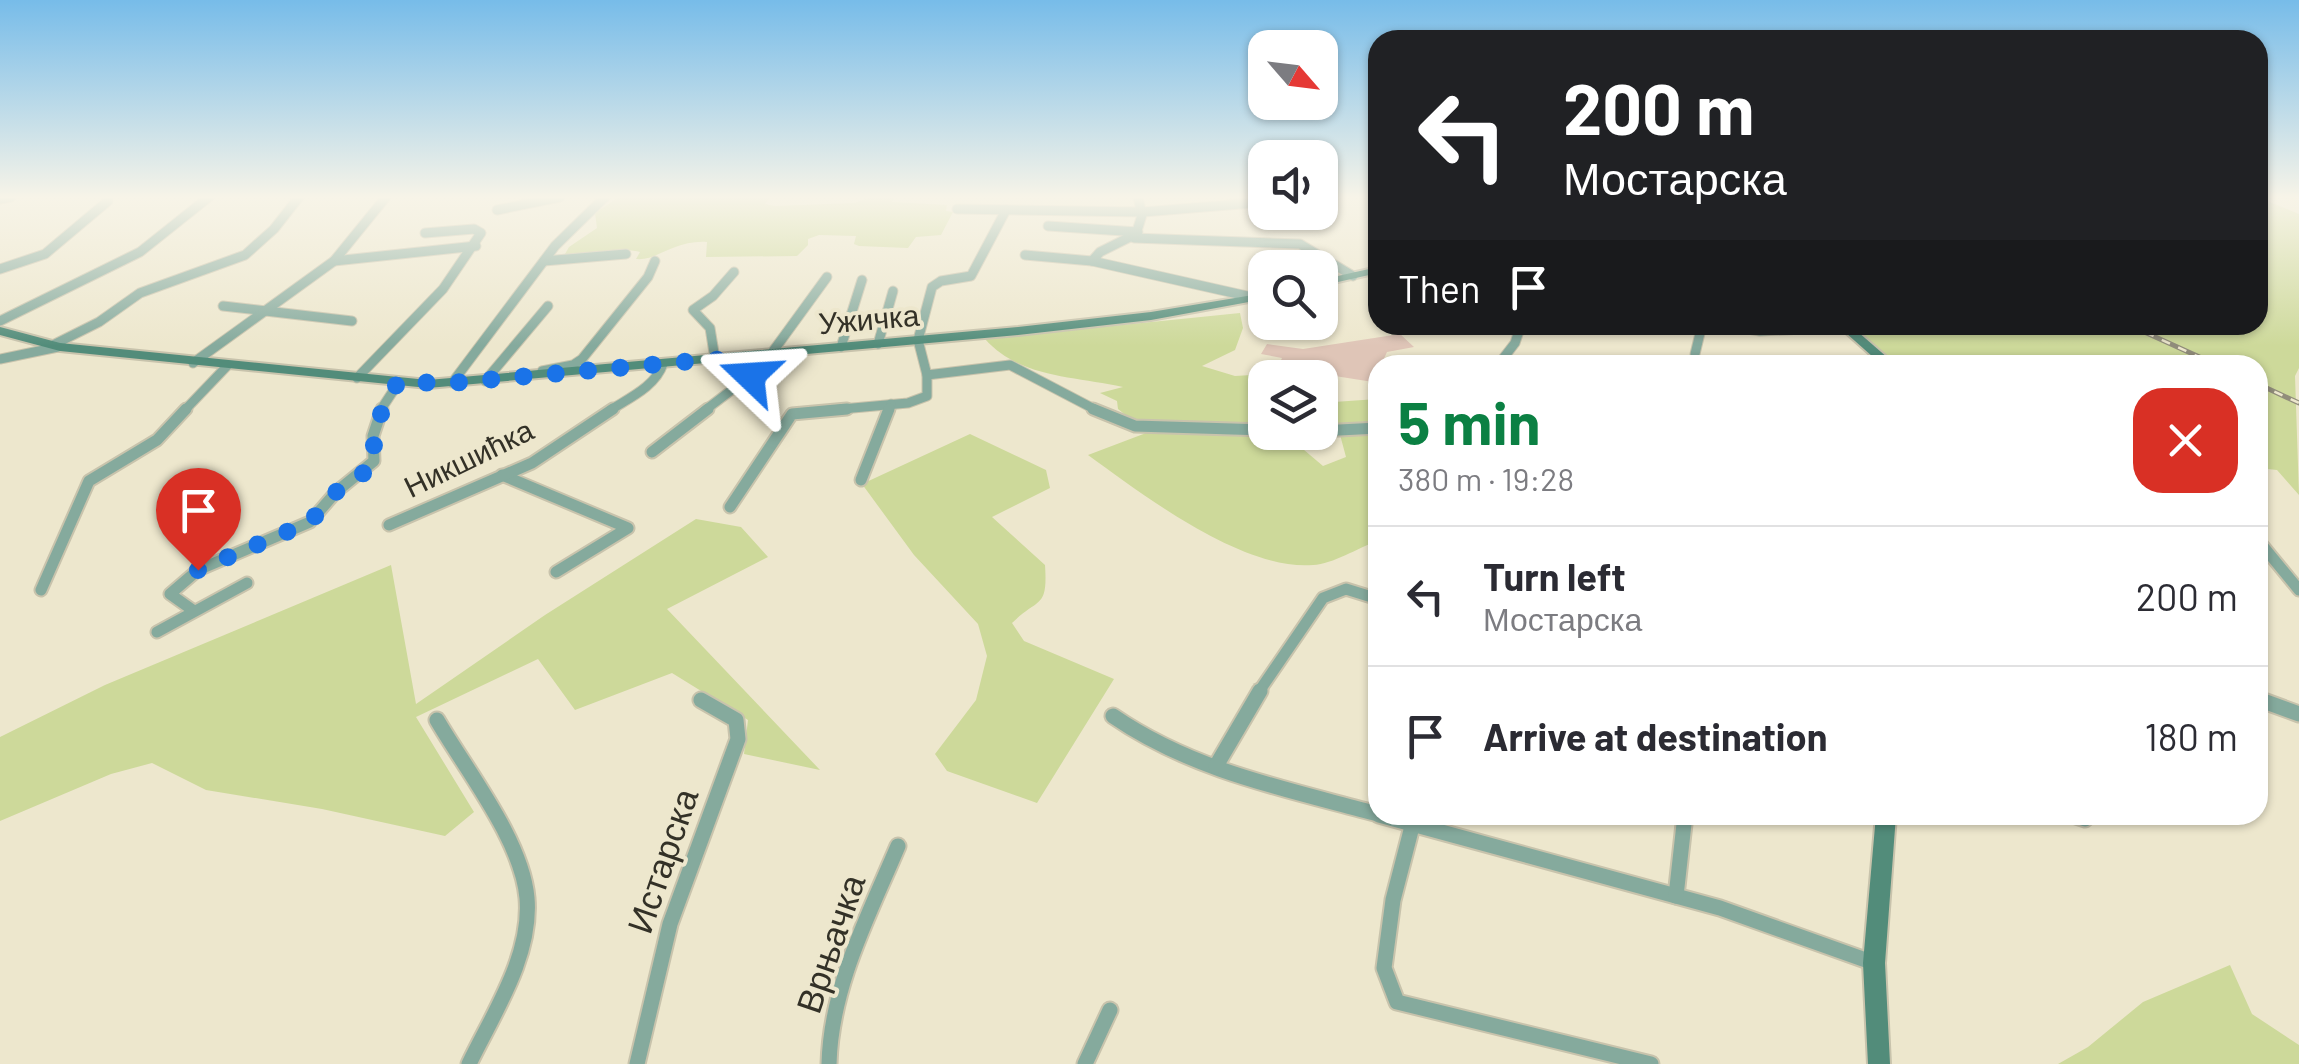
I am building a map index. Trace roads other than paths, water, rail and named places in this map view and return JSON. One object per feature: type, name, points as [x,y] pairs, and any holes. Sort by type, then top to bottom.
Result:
[{"type":"main road","points":[[1338,279],[1368,272]]},
{"type":"main road","name":"Ужичка","points":[[0,331],[54,346],[227,366],[398,382],[452,383],[1151,316],[1248,299]]},
{"type":"main road","points":[[1855,335],[1878,355]]},
{"type":"main road","points":[[1879,1064],[1874,962],[1885,825]]},
{"type":"street","points":[[0,269],[45,254],[54,247]]},
{"type":"street","points":[[0,321],[150,247]]},
{"type":"street","points":[[0,359],[54,346],[99,322],[140,293],[245,255],[254,247]]},
{"type":"street","points":[[194,362],[334,261],[346,247]]},
{"type":"street","points":[[334,261],[470,247]]},
{"type":"street","points":[[357,378],[475,247]]},
{"type":"street","points":[[452,383],[558,247]]},
{"type":"street","points":[[730,508],[792,414],[924,398],[927,375],[918,340],[932,287],[974,273],[987,247]]},
{"type":"street","points":[[1092,262],[1111,247]]},
{"type":"street","points":[[1304,247],[1353,276]]},
{"type":"street","points":[[544,261],[626,254]]},
{"type":"street","points":[[1026,255],[1092,262],[1248,294]]},
{"type":"street","points":[[513,378],[582,360],[648,277],[655,261]]},
{"type":"street","points":[[652,452],[750,376],[745,370],[715,359],[710,328],[694,310],[714,296],[734,272]]},
{"type":"street","points":[[771,354],[826,277]]},
{"type":"street","points":[[840,348],[862,280]]},
{"type":"street","points":[[878,344],[893,290]]},
{"type":"street","points":[[223,306],[352,322]]},
{"type":"street","points":[[485,380],[548,306]]},
{"type":"street","points":[[1695,354],[1700,335]]},
{"type":"street","name":"Никшићка","points":[[390,525],[542,457],[659,376],[663,364]]},
{"type":"street","points":[[41,590],[89,481],[157,440],[227,366]]},
{"type":"street","points":[[927,375],[1014,366],[1099,412],[1154,429],[1248,430]]},
{"type":"street","points":[[194,611],[170,594],[189,575],[310,522],[336,492],[374,462],[373,436],[378,415],[398,382]]},
{"type":"street","points":[[860,480],[891,404]]},
{"type":"street","points":[[1338,429],[1368,428]]},
{"type":"street","points":[[502,474],[628,528],[556,572]]},
{"type":"street","points":[[2268,552],[2299,590]]},
{"type":"street","points":[[157,632],[248,583]]},
{"type":"street","points":[[1216,766],[1266,680],[1323,598],[1346,588],[1368,596]]},
{"type":"street","name":"Истарска","points":[[637,1064],[670,924],[738,740],[736,720],[700,700]]},
{"type":"street","points":[[2268,703],[2299,714]]},
{"type":"street","points":[[1113,716],[1160,745],[1368,812]]},
{"type":"street","points":[[436,720],[502,832],[527,894],[526,920],[517,955],[469,1064]]},
{"type":"street","points":[[1413,825],[1393,900],[1384,968],[1397,1002],[1652,1064]]},
{"type":"street","points":[[1431,825],[1676,896],[1874,962]]},
{"type":"street","points":[[1676,896],[1684,825]]},
{"type":"street","name":"Врњачка","points":[[829,1064],[830,1030],[839,998],[898,846]]},
{"type":"street","points":[[1085,1064],[1110,1010]]},
{"type":"railway","points":[[2151,335],[2195,355]]},
{"type":"railway","points":[[2268,389],[2299,403]]}]
